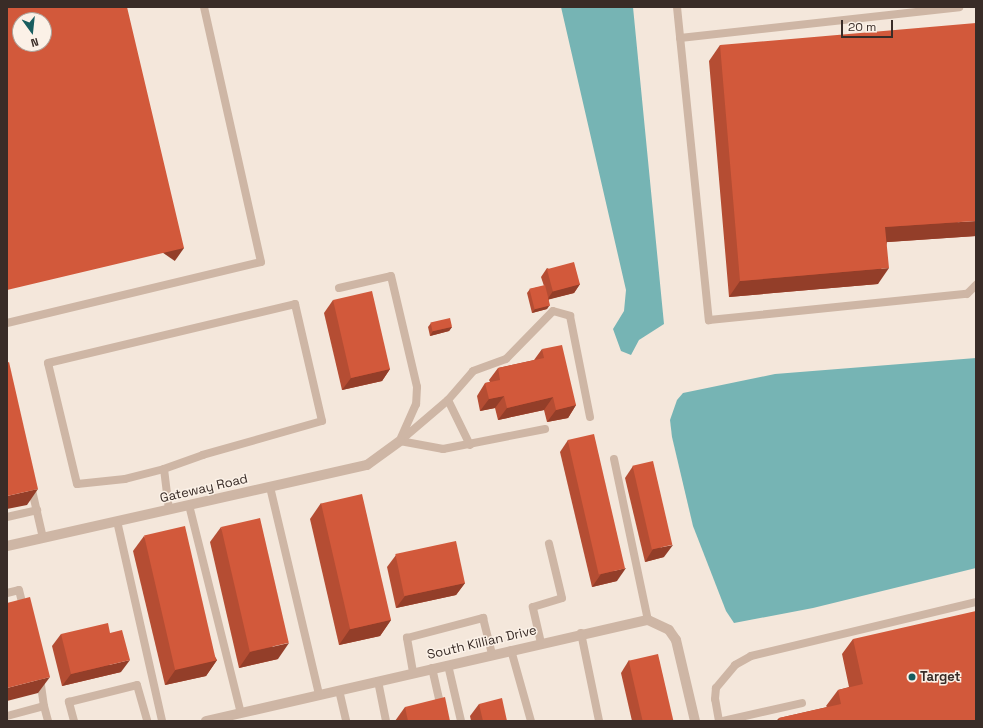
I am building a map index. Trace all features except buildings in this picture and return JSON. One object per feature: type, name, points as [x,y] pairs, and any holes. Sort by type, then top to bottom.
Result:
[{"type":"street","name":"Gateway Road","points":[[7,546],[367,465],[400,441]]},
{"type":"street","name":"South Killian Drive","points":[[206,721],[220,719],[319,694],[581,633],[648,620]]},
{"type":"street","points":[[648,620],[669,630],[676,640],[695,721]]},
{"type":"lane","points":[[7,323],[261,262],[204,7]]},
{"type":"lane","points":[[677,7],[709,320],[967,294],[976,285]]},
{"type":"lane","points":[[680,38],[959,7]]},
{"type":"lane","points":[[339,288],[391,276],[417,387],[416,404],[400,441]]},
{"type":"lane","points":[[295,304],[322,421],[202,455],[164,470],[125,479],[77,484],[48,363],[295,304]]},
{"type":"lane","points":[[400,441],[448,400],[473,371],[506,359],[552,311],[570,316],[590,417]]},
{"type":"lane","points":[[448,400],[470,445]]},
{"type":"lane","points":[[400,441],[443,449],[470,445],[545,429]]},
{"type":"lane","points":[[614,459],[648,620]]},
{"type":"lane","points":[[164,470],[169,510]]},
{"type":"lane","points":[[30,478],[43,538]]},
{"type":"lane","points":[[270,487],[319,694]]},
{"type":"lane","points":[[189,505],[241,713]]},
{"type":"lane","points":[[7,517],[37,510]]},
{"type":"lane","points":[[117,521],[162,721]]},
{"type":"lane","points":[[541,643],[533,607],[562,598],[550,544]]},
{"type":"lane","points":[[7,593],[19,590],[26,621]]},
{"type":"lane","points":[[719,721],[715,699],[716,688],[735,665],[751,656],[976,602]]},
{"type":"lane","points":[[414,672],[407,638],[483,618],[492,654]]},
{"type":"lane","points":[[581,633],[599,721]]},
{"type":"lane","points":[[512,650],[531,721]]},
{"type":"lane","points":[[448,665],[461,721]]},
{"type":"lane","points":[[37,667],[48,721]]},
{"type":"lane","points":[[432,668],[444,721]]},
{"type":"lane","points":[[378,681],[386,721]]},
{"type":"lane","points":[[74,721],[69,702],[137,685],[147,721]]},
{"type":"lane","points":[[339,690],[346,721]]},
{"type":"lane","points":[[723,721],[802,703]]},
{"type":"lane","points":[[7,716],[44,706]]},
{"type":"water","points":[[561,7],[633,7],[664,324],[639,340],[631,355],[621,351],[613,329],[624,311],[626,290]]},
{"type":"water","points":[[976,358],[976,568],[813,608],[734,623],[726,611],[693,526],[672,437],[670,420],[677,400],[683,393],[775,374]]},
{"type":"place","name":"Target","points":[[912,677]]}]
